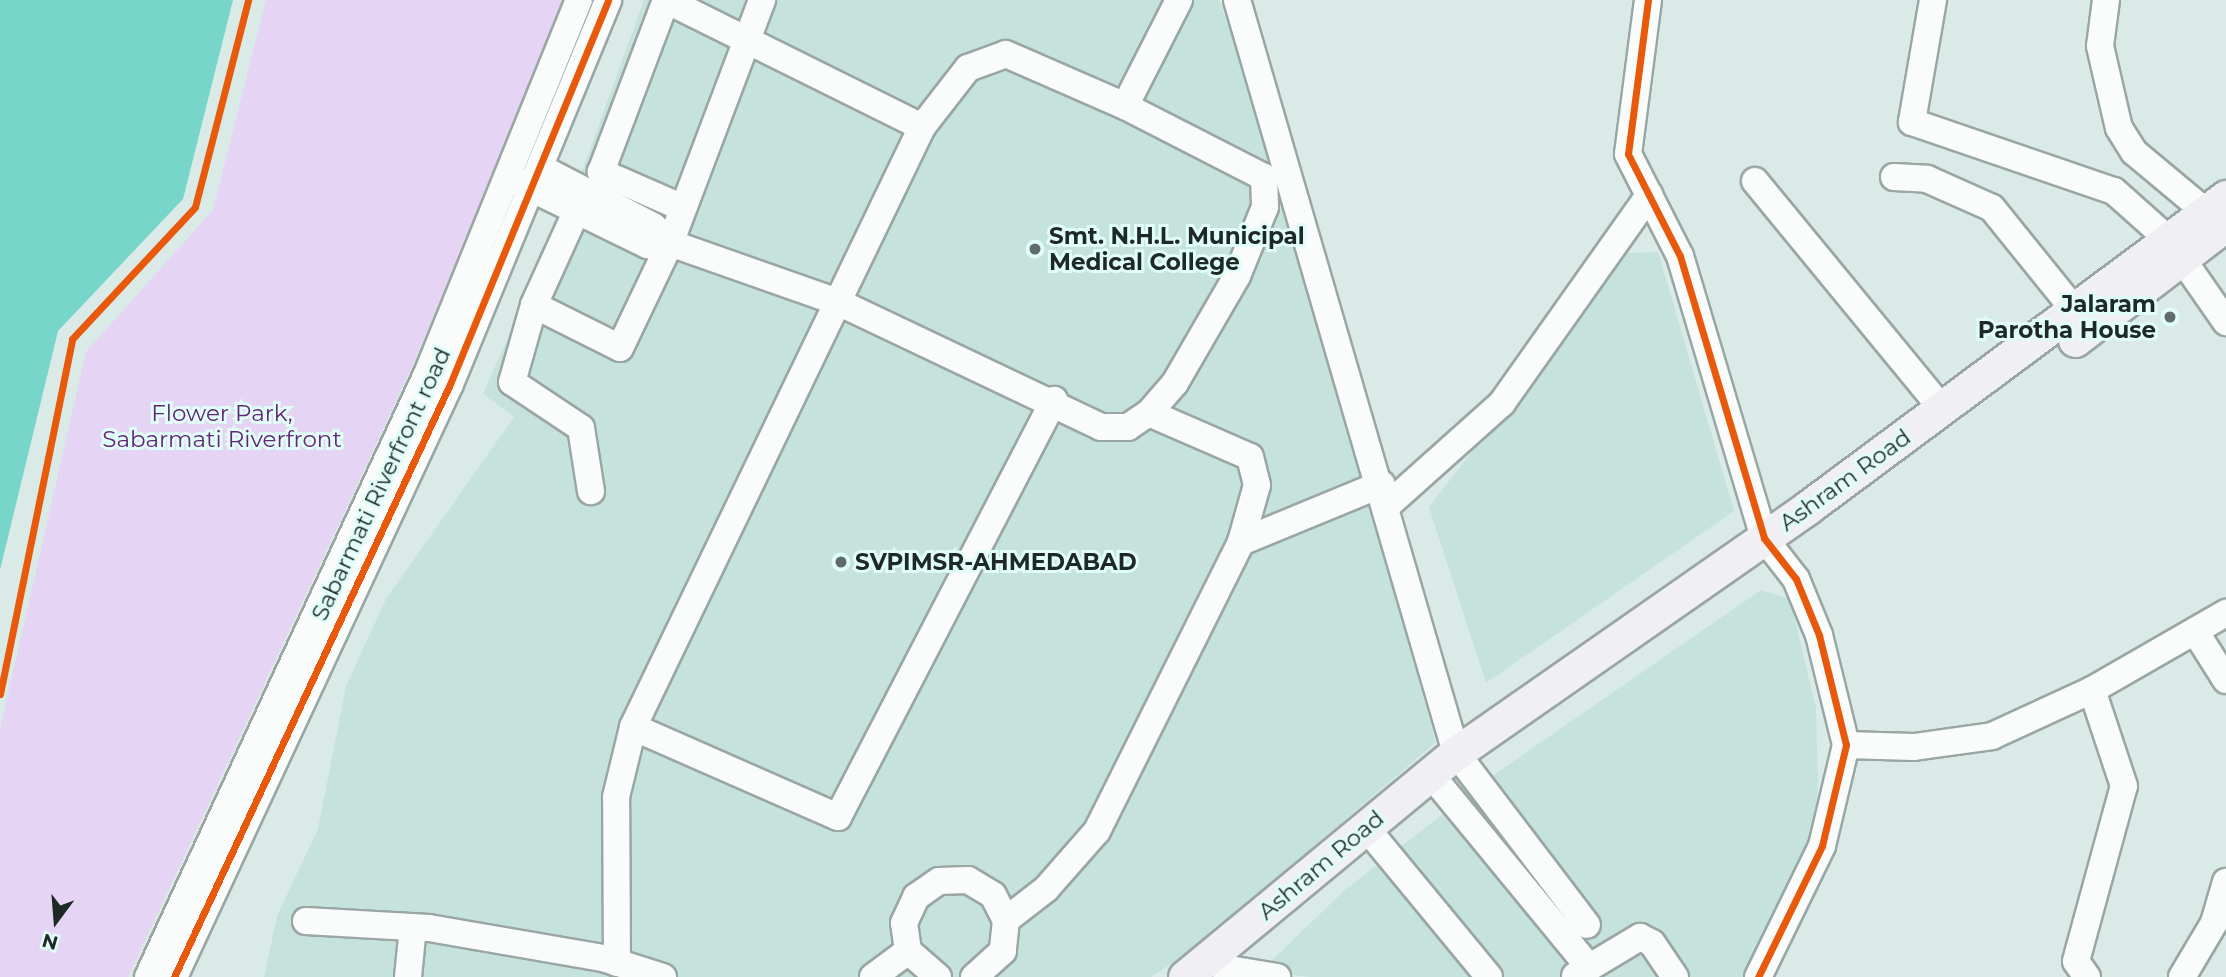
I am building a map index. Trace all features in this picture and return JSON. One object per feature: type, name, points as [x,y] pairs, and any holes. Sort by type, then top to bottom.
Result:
[{"type":"main road","name":"Ashram Road","points":[[1185,977],[1453,769],[1771,546],[2176,250],[2219,211]]},
{"type":"main road","name":"Ashram Road","points":[[1771,546],[1942,409],[2075,311],[2176,250]]},
{"type":"main road","name":"Ashram Road","points":[[1217,973],[1377,841],[1453,769]]},
{"type":"street","name":"Sabarmati Riverfront road","points":[[174,977],[186,951],[230,822],[427,374],[510,178],[566,40],[579,0]]},
{"type":"street","name":"Sabarmati Riverfront road","points":[[148,977],[230,822],[450,384],[539,179],[591,50],[608,0]]},
{"type":"street","points":[[683,208],[601,172],[666,0],[747,37],[922,127]]},
{"type":"street","points":[[534,305],[620,348],[670,243],[762,0]]},
{"type":"street","points":[[1125,106],[1179,0]]},
{"type":"street","points":[[1237,0],[1385,494],[1453,769],[1581,972],[1640,937],[1653,943],[1675,977]]},
{"type":"street","points":[[1648,0],[1628,154],[1680,256],[1771,546],[1796,579],[1819,635],[1846,744],[1822,846],[1758,977]]},
{"type":"street","points":[[1933,0],[1912,122],[2114,191],[2176,250],[2226,322]]},
{"type":"street","points":[[2106,0],[2100,46],[2119,128],[2134,152],[2219,211]]},
{"type":"street","points":[[566,40],[591,50]]},
{"type":"street","points":[[539,179],[577,210],[647,245],[670,243],[840,303],[1054,400],[1101,427],[1128,427],[1149,413],[1175,383],[1237,276],[1265,207],[1264,177],[1125,106],[1006,54],[968,68],[922,127],[840,303],[633,727],[617,797],[617,963]]},
{"type":"street","points":[[1894,177],[1927,180],[1992,208],[2075,311]]},
{"type":"street","points":[[510,178],[539,179],[653,226],[670,243]]},
{"type":"street","points":[[1755,181],[1942,409]]},
{"type":"street","points":[[1241,542],[1385,494],[1502,403],[1649,195]]},
{"type":"street","points":[[577,210],[534,305],[512,382],[581,428],[591,491]]},
{"type":"street","points":[[633,727],[838,817],[1054,400]]},
{"type":"street","points":[[1006,920],[1046,889],[1097,831],[1241,542],[1257,485],[1250,457],[1149,413]]},
{"type":"street","points":[[1846,744],[1914,747],[1992,736],[2092,690],[2226,613]]},
{"type":"street","points":[[2195,631],[2226,680]]},
{"type":"street","points":[[2087,977],[2076,961],[2124,786],[2092,690]]},
{"type":"street","points":[[1453,769],[1587,925]]},
{"type":"street","points":[[1377,841],[1489,977]]},
{"type":"street","points":[[931,976],[908,951],[908,914],[916,897],[939,881],[968,880],[993,895],[1006,920],[1003,951],[980,976]]},
{"type":"street","points":[[2182,977],[2214,923],[2224,892]]},
{"type":"street","points":[[306,921],[414,927],[617,963],[663,977]]},
{"type":"street","points":[[408,977],[414,927]]},
{"type":"street","points":[[186,951],[192,977]]},
{"type":"street","points":[[873,977],[908,951]]},
{"type":"street","points":[[1217,973],[1277,977]]},
{"type":"shaded area","points":[[644,0],[1219,0],[1246,72],[1436,742],[1194,949],[1151,977],[264,977],[277,916],[318,829],[346,686],[386,599],[514,417],[483,394],[584,166]]},
{"type":"shaded area","points":[[1658,252],[1734,511],[1486,683],[1429,507],[1626,253]]},
{"type":"shaded area","points":[[1761,590],[1790,599],[1816,708],[1818,784],[1814,830],[1794,887],[1745,977],[1310,977],[1261,971],[1346,889],[1488,779]]},
{"type":"green space","name":"Flower Park, Sabarmati Riverfront","points":[[266,0],[564,0],[415,360],[128,977],[0,977],[0,729],[86,352],[213,210]]},
{"type":"water","points":[[0,0],[233,0],[183,199],[58,331],[0,570]]},
{"type":"cycle path","points":[[0,694],[72,339],[195,207],[248,0]]},
{"type":"cycle path","points":[[174,977],[450,384],[608,0]]},
{"type":"cycle path","points":[[1648,0],[1628,154],[1680,256],[1764,538],[1796,579],[1819,635],[1846,745],[1822,846],[1758,977]]},
{"type":"place","name":"Smt. N.H.L. Municipal Medical College","points":[[1035,249]]},
{"type":"place","name":"Jalaram Parotha House","points":[[2170,317]]},
{"type":"place","name":"SVPIMSR-AHMEDABAD","points":[[841,562]]}]
